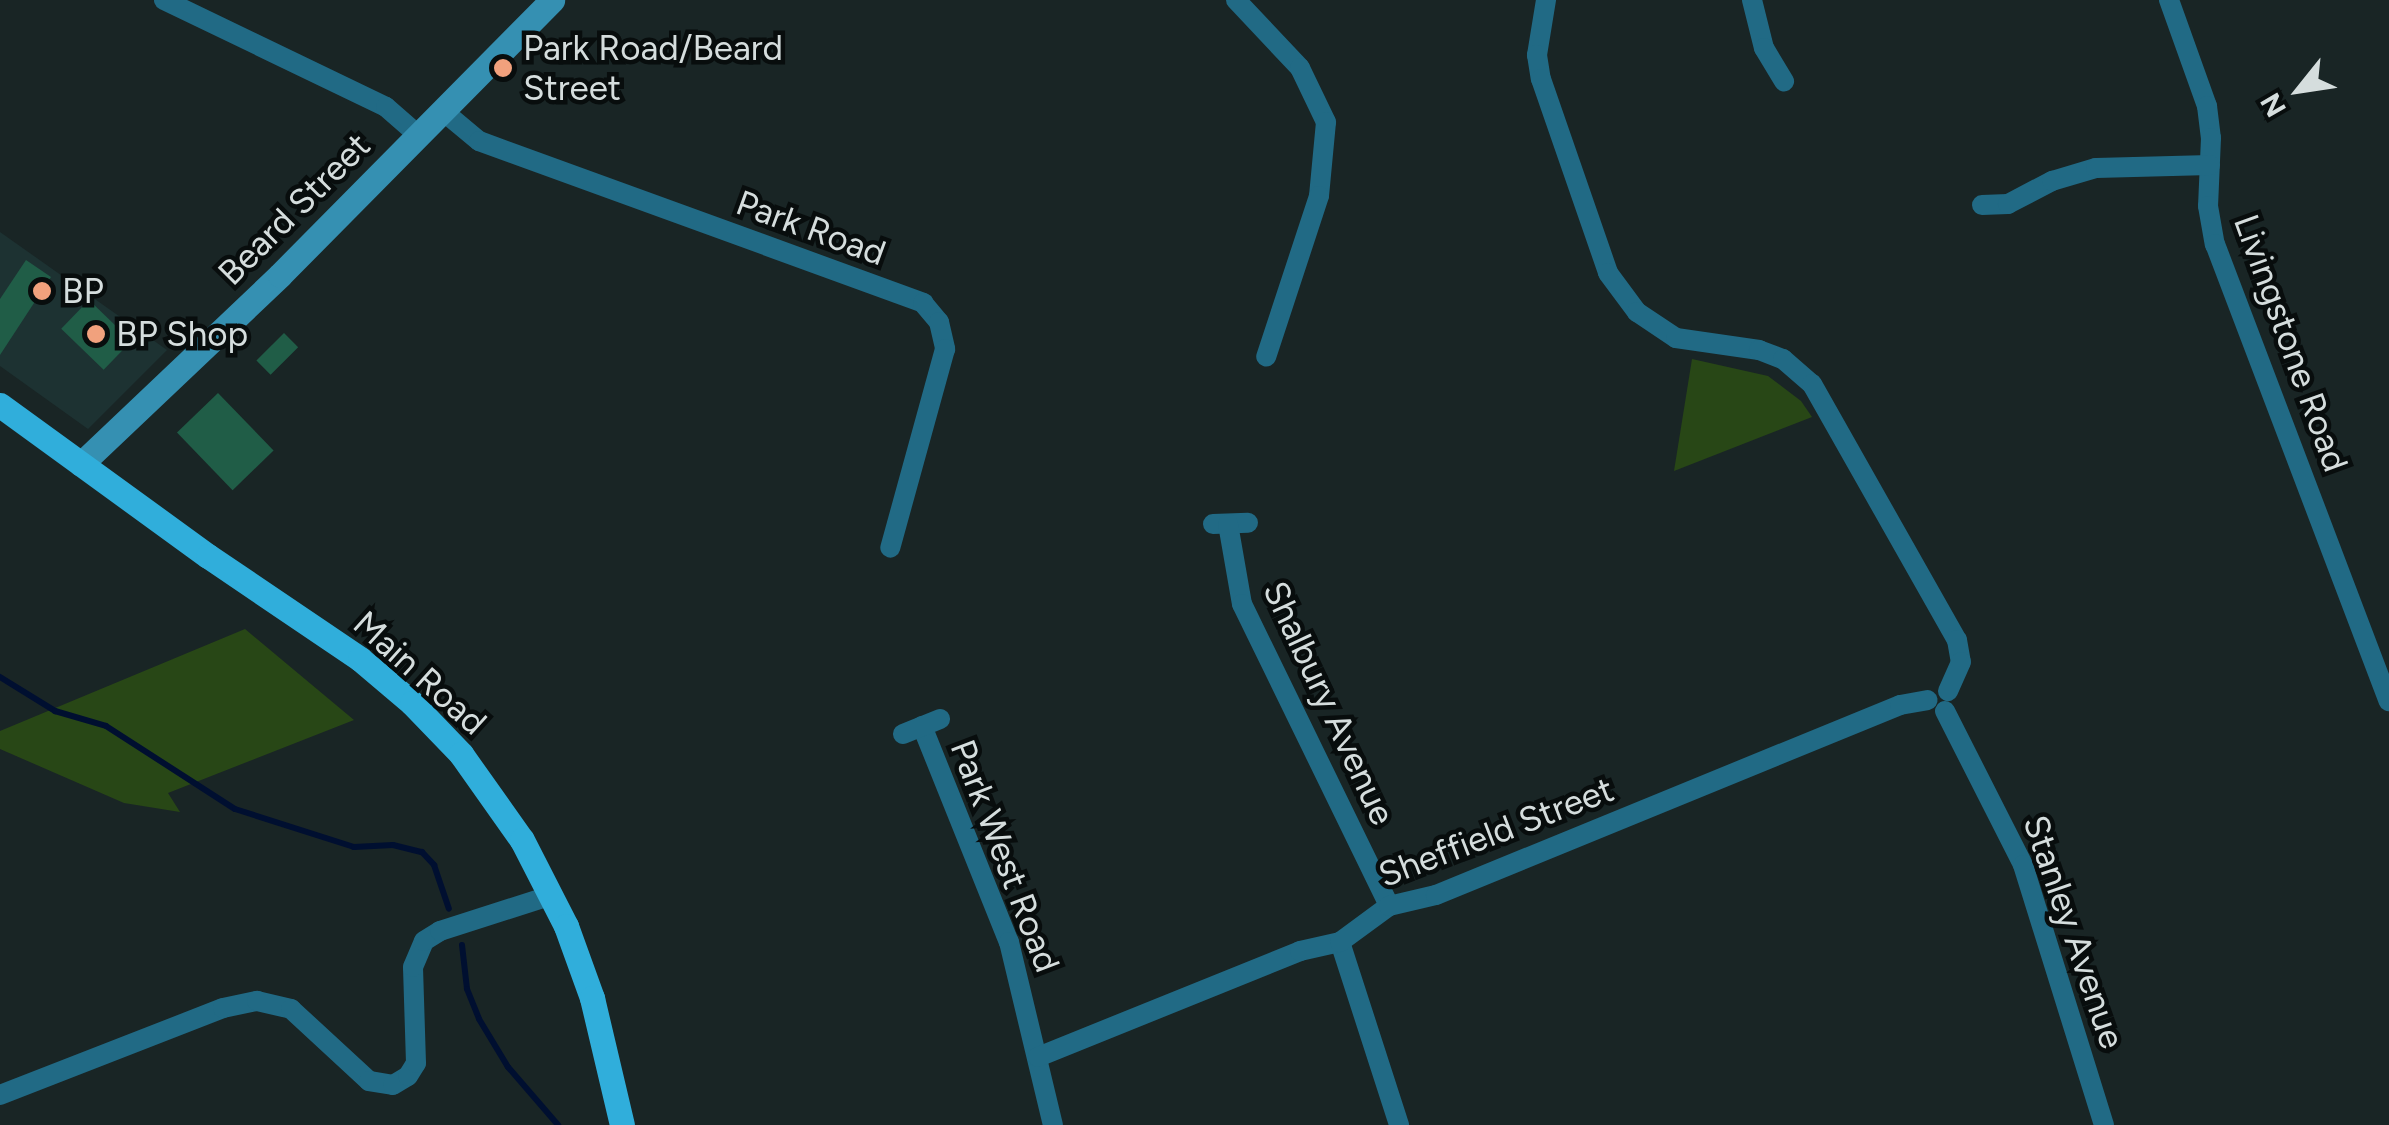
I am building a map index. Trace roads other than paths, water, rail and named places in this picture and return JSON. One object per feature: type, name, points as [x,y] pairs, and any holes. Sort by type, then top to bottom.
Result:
[{"type":"main road","name":"Main Road","points":[[0,405],[328,635],[412,702],[483,782],[552,895],[592,998],[622,1125]]},
{"type":"street","points":[[164,0],[386,107],[418,135]]},
{"type":"street","name":"Beard Street","points":[[81,464],[280,276],[552,0]]},
{"type":"street","points":[[1236,0],[1300,68],[1326,122],[1319,196],[1266,357]]},
{"type":"street","points":[[1546,0],[1537,55],[1541,79],[1608,273],[1637,312],[1676,338],[1742,347],[1783,359],[1822,397],[1957,640],[1961,662],[1940,701]]},
{"type":"street","points":[[1752,0],[1764,48],[1784,81]]},
{"type":"street","name":"Livingstone Road","points":[[2169,0],[2207,106],[2208,206],[2218,254],[2389,701]]},
{"type":"street","name":"Park Road","points":[[443,111],[479,142],[922,303],[939,322],[945,349],[890,548]]},
{"type":"street","points":[[1982,205],[2008,204],[2052,181],[2096,168],[2210,165]]},
{"type":"street","name":"Shalbury Avenue","points":[[1230,524],[1242,604],[1389,906]]},
{"type":"street","name":"Sheffield Street","points":[[1038,1057],[1300,950],[1340,942],[1389,906],[1427,898],[1900,704],[1940,701]]},
{"type":"street","name":"Stanley Avenue","points":[[1940,701],[2023,864],[2104,1125]]},
{"type":"street","name":"Park West Road","points":[[922,726],[1003,924],[1054,1125]]},
{"type":"street","points":[[0,1095],[223,1008],[257,1001],[291,1009],[358,1073],[378,1085],[394,1085],[408,1076],[416,1063],[412,966],[424,941],[440,931],[552,895]]},
{"type":"street","points":[[1340,942],[1399,1125]]},
{"type":"waterway","points":[[0,677],[55,711],[106,726],[235,809],[354,847],[393,845],[422,852],[434,865],[449,909]]},
{"type":"waterway","points":[[462,945],[467,989],[479,1019],[508,1067],[558,1125]]},
{"type":"place","name":"Park Road/Beard Street","points":[[503,68]]},
{"type":"place","name":"BP","points":[[42,291]]},
{"type":"place","name":"BP Shop","points":[[96,334]]}]
